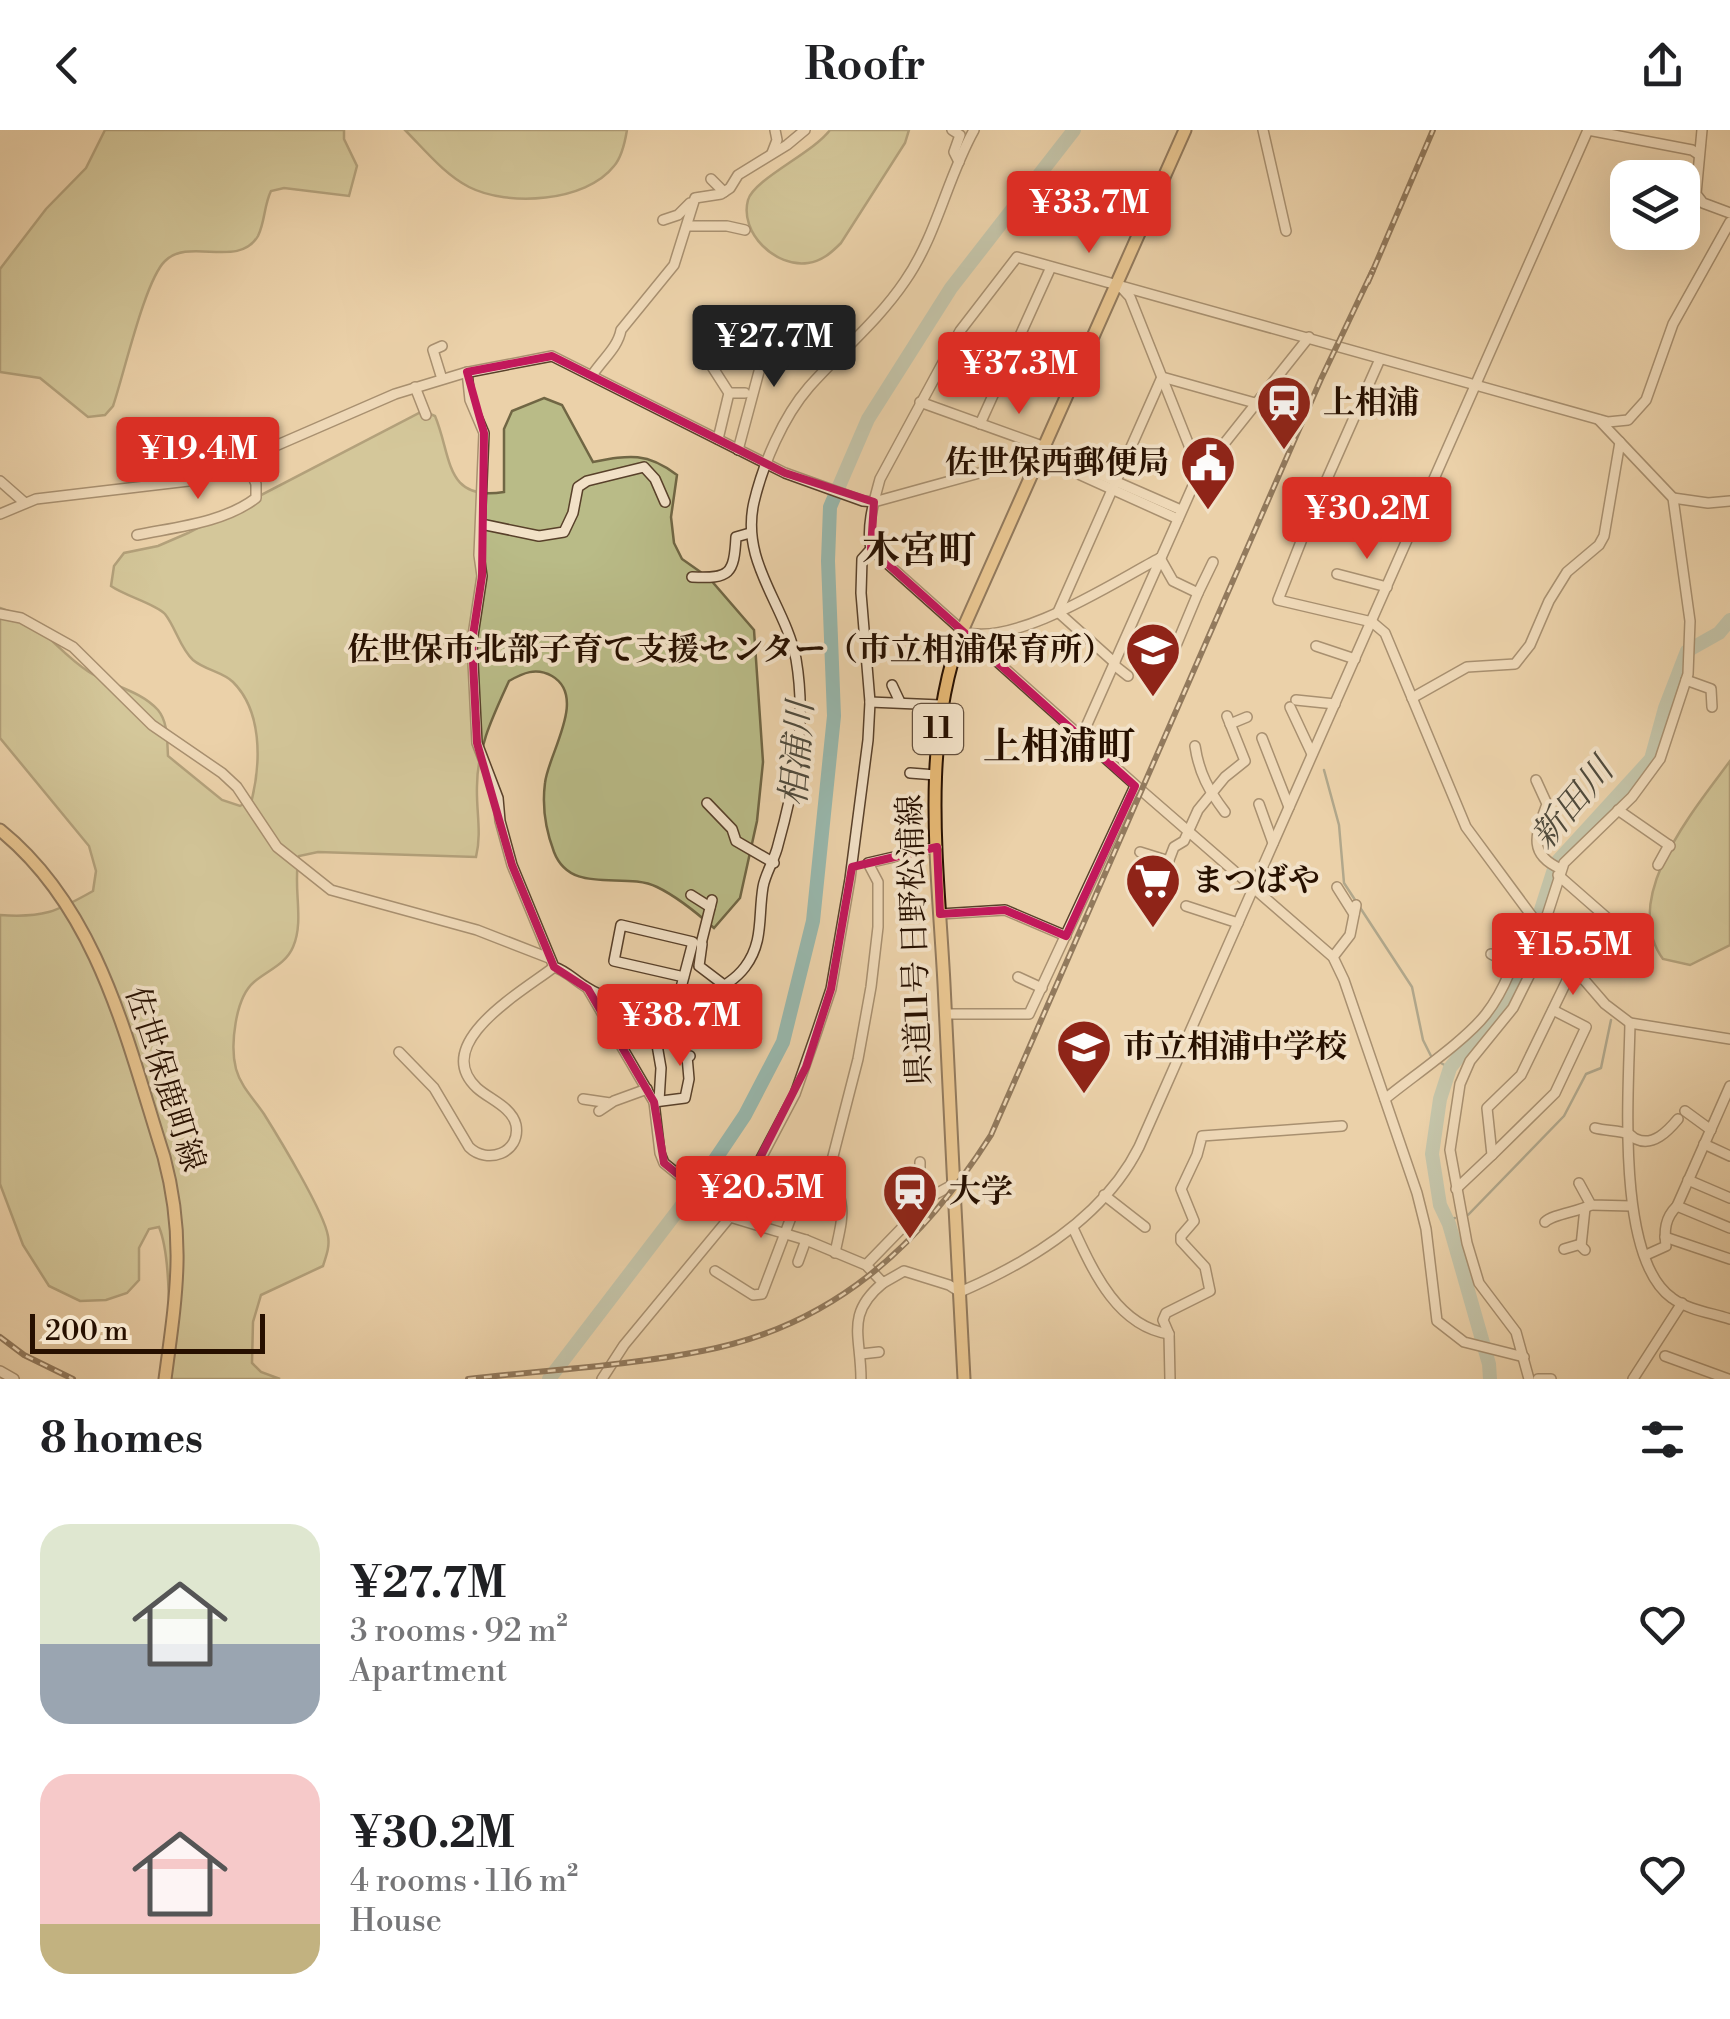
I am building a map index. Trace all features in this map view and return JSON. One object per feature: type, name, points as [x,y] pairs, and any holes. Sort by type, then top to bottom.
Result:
[{"type":"main road","name":"県道11号 日野松浦線","points":[[964,1379],[937,847],[940,705],[962,631],[1185,130]]},
{"type":"main road","name":"佐世保鹿町線","points":[[0,830],[39,866],[67,903],[95,955],[164,1157],[173,1190],[179,1268],[165,1376]]},
{"type":"street","points":[[771,156],[776,147],[774,130]]},
{"type":"street","points":[[593,374],[606,353],[618,343],[621,330],[674,265],[695,198],[724,192],[738,175],[805,130]]},
{"type":"street","points":[[952,130],[960,135],[954,152],[959,162]]},
{"type":"street","points":[[0,614],[21,618],[73,646],[152,726],[222,772],[237,787],[277,848],[331,890],[476,930],[552,963],[588,989],[635,1004],[677,1002],[722,986],[748,964],[760,940],[763,882],[774,863],[792,796],[803,710],[795,654],[754,556],[750,533],[755,499],[792,410],[880,315],[918,261],[974,130]]},
{"type":"street","points":[[1264,130],[1286,231]]},
{"type":"street","points":[[862,1379],[857,1329],[862,1302],[883,1283],[904,1272],[960,1292],[1027,1259],[1072,1228],[1127,1171],[1588,130],[1698,154]]},
{"type":"street","points":[[1702,130],[1698,199],[1730,212]]},
{"type":"street","points":[[711,179],[724,192]]},
{"type":"street","points":[[663,220],[678,215],[689,202],[692,205]]},
{"type":"street","points":[[1524,1357],[1464,1342],[1438,1320],[1426,1228],[1333,956],[1135,786],[871,550],[869,501],[960,331],[1017,257],[1608,422],[1628,420],[1646,400],[1674,324],[1730,222]]},
{"type":"street","points":[[687,226],[746,230]]},
{"type":"street","points":[[980,424],[1052,267]]},
{"type":"street","points":[[1117,283],[1130,297],[1200,474]]},
{"type":"street","points":[[738,450],[761,364],[786,319]]},
{"type":"street","points":[[1081,738],[1200,474],[1309,337]]},
{"type":"street","points":[[442,346],[432,350],[442,379]]},
{"type":"street","points":[[704,354],[729,393],[718,439]]},
{"type":"street","points":[[0,514],[25,503],[197,480],[416,388],[467,372],[552,356],[768,465],[869,501],[1043,452]]},
{"type":"street","points":[[1380,359],[1314,506],[1278,600],[1372,622],[1385,634],[1466,827],[1538,927],[1605,1004],[1630,1023],[1730,1039]]},
{"type":"street","points":[[467,372],[470,400],[484,433],[479,555],[482,576],[472,642],[477,743],[498,798],[512,865],[552,963]]},
{"type":"street","points":[[1162,378],[1255,403]]},
{"type":"street","points":[[1058,612],[1162,378]]},
{"type":"street","points":[[416,388],[426,415]]},
{"type":"street","points":[[729,393],[746,393]]},
{"type":"street","points":[[920,402],[1060,458],[1180,514]]},
{"type":"street","points":[[1529,1379],[1516,1332],[1479,1283],[1456,1189],[1450,1150],[1460,1084],[1480,1046],[1499,1029],[1513,1008],[1560,871],[1577,848],[1632,798],[1660,760],[1688,664],[1690,621],[1672,498],[1596,417]]},
{"type":"street","points":[[1412,698],[1467,666],[1507,666],[1522,658],[1567,572],[1604,536],[1620,442]]},
{"type":"street","points":[[137,534],[190,524],[245,506],[256,498],[257,490],[245,458]]},
{"type":"street","points":[[481,524],[538,536],[564,532],[573,514],[578,487],[586,481],[644,467],[655,479],[665,502]]},
{"type":"street","points":[[0,481],[25,503]]},
{"type":"street","points":[[1379,487],[1425,500]]},
{"type":"street","points":[[1672,498],[1708,504],[1730,501]]},
{"type":"street","points":[[692,577],[713,578],[731,572],[735,567],[736,538],[750,533]]},
{"type":"street","points":[[602,1379],[624,1345],[727,1215],[795,1094],[812,1050],[830,989],[862,784],[870,702],[862,559],[871,550]]},
{"type":"street","points":[[962,631],[976,635],[1029,626],[1160,558]]},
{"type":"street","points":[[1160,558],[1173,581],[1198,593]]},
{"type":"street","points":[[1154,661],[1166,669],[1212,562]]},
{"type":"street","points":[[1336,574],[1387,587]]},
{"type":"street","points":[[1058,612],[1128,676]]},
{"type":"street","points":[[1316,646],[1355,659]]},
{"type":"street","points":[[1686,680],[1712,688],[1712,707]]},
{"type":"street","points":[[892,685],[900,702]]},
{"type":"street","points":[[870,702],[940,705]]},
{"type":"street","points":[[1312,754],[1293,704],[1335,704]]},
{"type":"street","points":[[1164,873],[1174,848],[1184,840],[1211,794],[1244,761],[1229,720],[1248,717]]},
{"type":"street","points":[[1262,738],[1289,807]]},
{"type":"street","points":[[1197,748],[1198,768],[1225,812]]},
{"type":"street","points":[[910,773],[936,775]]},
{"type":"street","points":[[1536,780],[1547,804],[1537,841],[1538,854],[1614,924],[1600,950],[1577,938],[1560,954]]},
{"type":"street","points":[[862,784],[876,786]]},
{"type":"street","points":[[945,1014],[1030,1014],[1135,786]]},
{"type":"street","points":[[706,802],[732,829],[736,841],[774,863]]},
{"type":"street","points":[[1258,804],[1273,843]]},
{"type":"street","points":[[1618,810],[1670,846],[1658,865]]},
{"type":"street","points":[[868,863],[937,847]]},
{"type":"street","points":[[834,1253],[842,1215],[831,1164],[858,1058],[878,927],[878,882],[868,863],[854,850]]},
{"type":"street","points":[[1140,852],[1169,861]]},
{"type":"street","points":[[1541,883],[1555,887]]},
{"type":"street","points":[[1333,956],[1350,935],[1355,910],[1336,892]]},
{"type":"street","points":[[677,1002],[711,903],[690,895]]},
{"type":"street","points":[[1186,906],[1238,922]]},
{"type":"street","points":[[940,914],[1005,910],[1066,936]]},
{"type":"street","points":[[684,977],[614,961],[621,925],[698,943]]},
{"type":"street","points":[[1385,1099],[1483,1018],[1538,927]]},
{"type":"street","points":[[698,943],[699,966],[722,986],[734,1007]]},
{"type":"street","points":[[1490,954],[1512,965]]},
{"type":"street","points":[[399,1052],[434,1088],[475,1153],[491,1158],[501,1154],[515,1140],[516,1125],[510,1112],[472,1084],[466,1071],[465,1051],[470,1036],[482,1022],[552,963]]},
{"type":"street","points":[[1492,1155],[1487,1108],[1522,1075],[1573,968]]},
{"type":"street","points":[[1018,977],[1042,988]]},
{"type":"street","points":[[588,989],[656,1102]]},
{"type":"street","points":[[1456,1189],[1554,1093],[1586,1027],[1553,1010]]},
{"type":"street","points":[[1630,1023],[1628,1178],[1631,1206],[1652,1278],[1674,1300],[1730,1319]]},
{"type":"street","points":[[616,1036],[635,1033]]},
{"type":"street","points":[[656,1039],[660,1068],[656,1102],[664,1163],[727,1215],[806,1240],[866,1265],[883,1283]]},
{"type":"street","points":[[656,1102],[685,1098],[690,1056]]},
{"type":"street","points":[[1646,1255],[1666,1246],[1664,1230],[1670,1212],[1677,1206],[1711,1130],[1725,1110],[1730,1086]]},
{"type":"street","points":[[598,1111],[647,1089]]},
{"type":"street","points":[[583,1099],[610,1103]]},
{"type":"street","points":[[1596,1128],[1648,1140],[1664,1136],[1681,1115],[1711,1130]]},
{"type":"street","points":[[1170,1379],[1170,1334],[1162,1320],[1166,1313],[1210,1291],[1204,1268],[1181,1236],[1194,1221],[1180,1189],[1202,1136],[1342,1126]]},
{"type":"street","points":[[1704,1144],[1730,1156]]},
{"type":"street","points":[[909,1222],[920,1162]]},
{"type":"street","points":[[1688,1180],[1730,1198]]},
{"type":"street","points":[[1564,1249],[1583,1247],[1588,1206],[1579,1183]]},
{"type":"street","points":[[866,1265],[934,1195],[954,1184]]},
{"type":"street","points":[[714,1271],[753,1295],[762,1294],[801,1192],[785,1191]]},
{"type":"street","points":[[1104,1195],[1144,1227]]},
{"type":"street","points":[[1545,1218],[1588,1206],[1631,1206]]},
{"type":"street","points":[[1677,1206],[1730,1228]]},
{"type":"street","points":[[1072,1228],[1100,1284],[1135,1322],[1170,1334]]},
{"type":"street","points":[[1665,1237],[1730,1259]]},
{"type":"street","points":[[798,1262],[806,1240]]},
{"type":"street","points":[[1632,1379],[1682,1303]]},
{"type":"street","points":[[862,1354],[879,1352]]},
{"type":"street","points":[[1665,1356],[1728,1379]]},
{"type":"street","points":[[0,1371],[14,1379]]},
{"type":"street","points":[[1538,1379],[1551,1379]]},
{"type":"highlighted area","points":[[552,356],[785,473],[874,502],[871,549],[1135,786],[1066,936],[1005,910],[940,914],[937,847],[852,867],[831,989],[806,1067],[730,1217],[664,1163],[654,1102],[588,989],[554,967],[512,865],[477,743],[472,642],[482,576],[484,433],[467,372]]},
{"type":"green space","points":[[105,130],[344,130],[344,139],[357,166],[349,196],[284,188],[271,191],[260,231],[250,246],[227,252],[175,254],[165,261],[150,287],[113,406],[105,415],[88,417],[40,378],[0,372],[0,269],[46,209],[86,168]]},
{"type":"green space","points":[[405,130],[627,130],[619,158],[601,178],[566,194],[525,199],[485,193],[460,182]]},
{"type":"green space","points":[[830,130],[909,130],[905,143],[841,243],[813,262],[784,260],[755,236],[749,224],[748,200],[761,183]]},
{"type":"green space","points":[[544,398],[562,405],[593,462],[638,457],[656,462],[677,475],[671,517],[674,543],[682,559],[709,578],[754,630],[763,762],[757,821],[740,898],[714,928],[657,887],[585,878],[562,865],[549,836],[544,792],[567,698],[562,685],[540,672],[509,681],[487,732],[478,772],[476,857],[318,852],[299,856],[293,947],[276,967],[254,982],[242,999],[234,1036],[234,1059],[241,1082],[280,1140],[318,1210],[328,1236],[327,1251],[323,1266],[261,1295],[253,1322],[252,1363],[261,1372],[280,1379],[169,1379],[168,1280],[159,1227],[149,1229],[139,1248],[139,1280],[127,1293],[106,1300],[80,1301],[49,1286],[23,1245],[0,1184],[0,915],[39,914],[69,904],[93,891],[96,871],[89,846],[0,738],[0,608],[27,620],[89,672],[151,703],[164,720],[168,756],[222,800],[240,806],[252,799],[258,753],[254,722],[243,694],[229,679],[193,660],[161,610],[111,586],[114,566],[124,553],[158,546],[188,533],[423,411],[435,416],[448,460],[460,483],[470,490],[504,492],[504,429],[512,411]]},
{"type":"green space","points":[[1730,761],[1730,945],[1690,965],[1663,959],[1652,935],[1650,909],[1655,882],[1681,829]]},
{"type":"waterway","name":"相浦川","points":[[549,1379],[702,1179],[745,1115],[783,1042],[813,921],[834,716],[828,561],[830,507],[868,419],[951,288],[1074,130]]},
{"type":"waterway","name":"新田川","points":[[1490,1379],[1449,1224],[1440,1205],[1432,1154],[1440,1099],[1450,1068],[1496,1017],[1523,966],[1556,863],[1651,759],[1687,651],[1719,633],[1730,620]]},
{"type":"waterway","points":[[1324,770],[1339,825],[1344,883],[1412,987],[1423,1040],[1432,1058]]},
{"type":"waterway","points":[[1468,1215],[1564,1116],[1586,1074],[1601,1068],[1611,1020]]},
{"type":"waterway","points":[[1439,1062],[1450,1068]]},
{"type":"waterway","name":"新田川","points":[[1447,1220],[1455,1218]]},
{"type":"railway","points":[[1368,282],[1433,130]]},
{"type":"railway","points":[[468,1379],[644,1360],[749,1339],[833,1301],[870,1275],[935,1212],[991,1135],[1321,379],[1373,270]]},
{"type":"railway","points":[[0,1337],[24,1355],[73,1379]]},
{"type":"place","name":"上相浦","points":[[1284,452]]},
{"type":"place","name":"佐世保西郵便局","points":[[1208,512]]},
{"type":"place","name":"佐世保市北部子育て支援センター（市立相浦保育所）","points":[[1153,699]]},
{"type":"place","name":"まつばや","points":[[1153,930]]},
{"type":"place","name":"市立相浦中学校","points":[[1084,1096]]},
{"type":"place","name":"大学","points":[[910,1241]]},
{"type":"district","name":"木宮町","points":[[919,551]]},
{"type":"district","name":"上相浦町","points":[[1059,747]]}]
